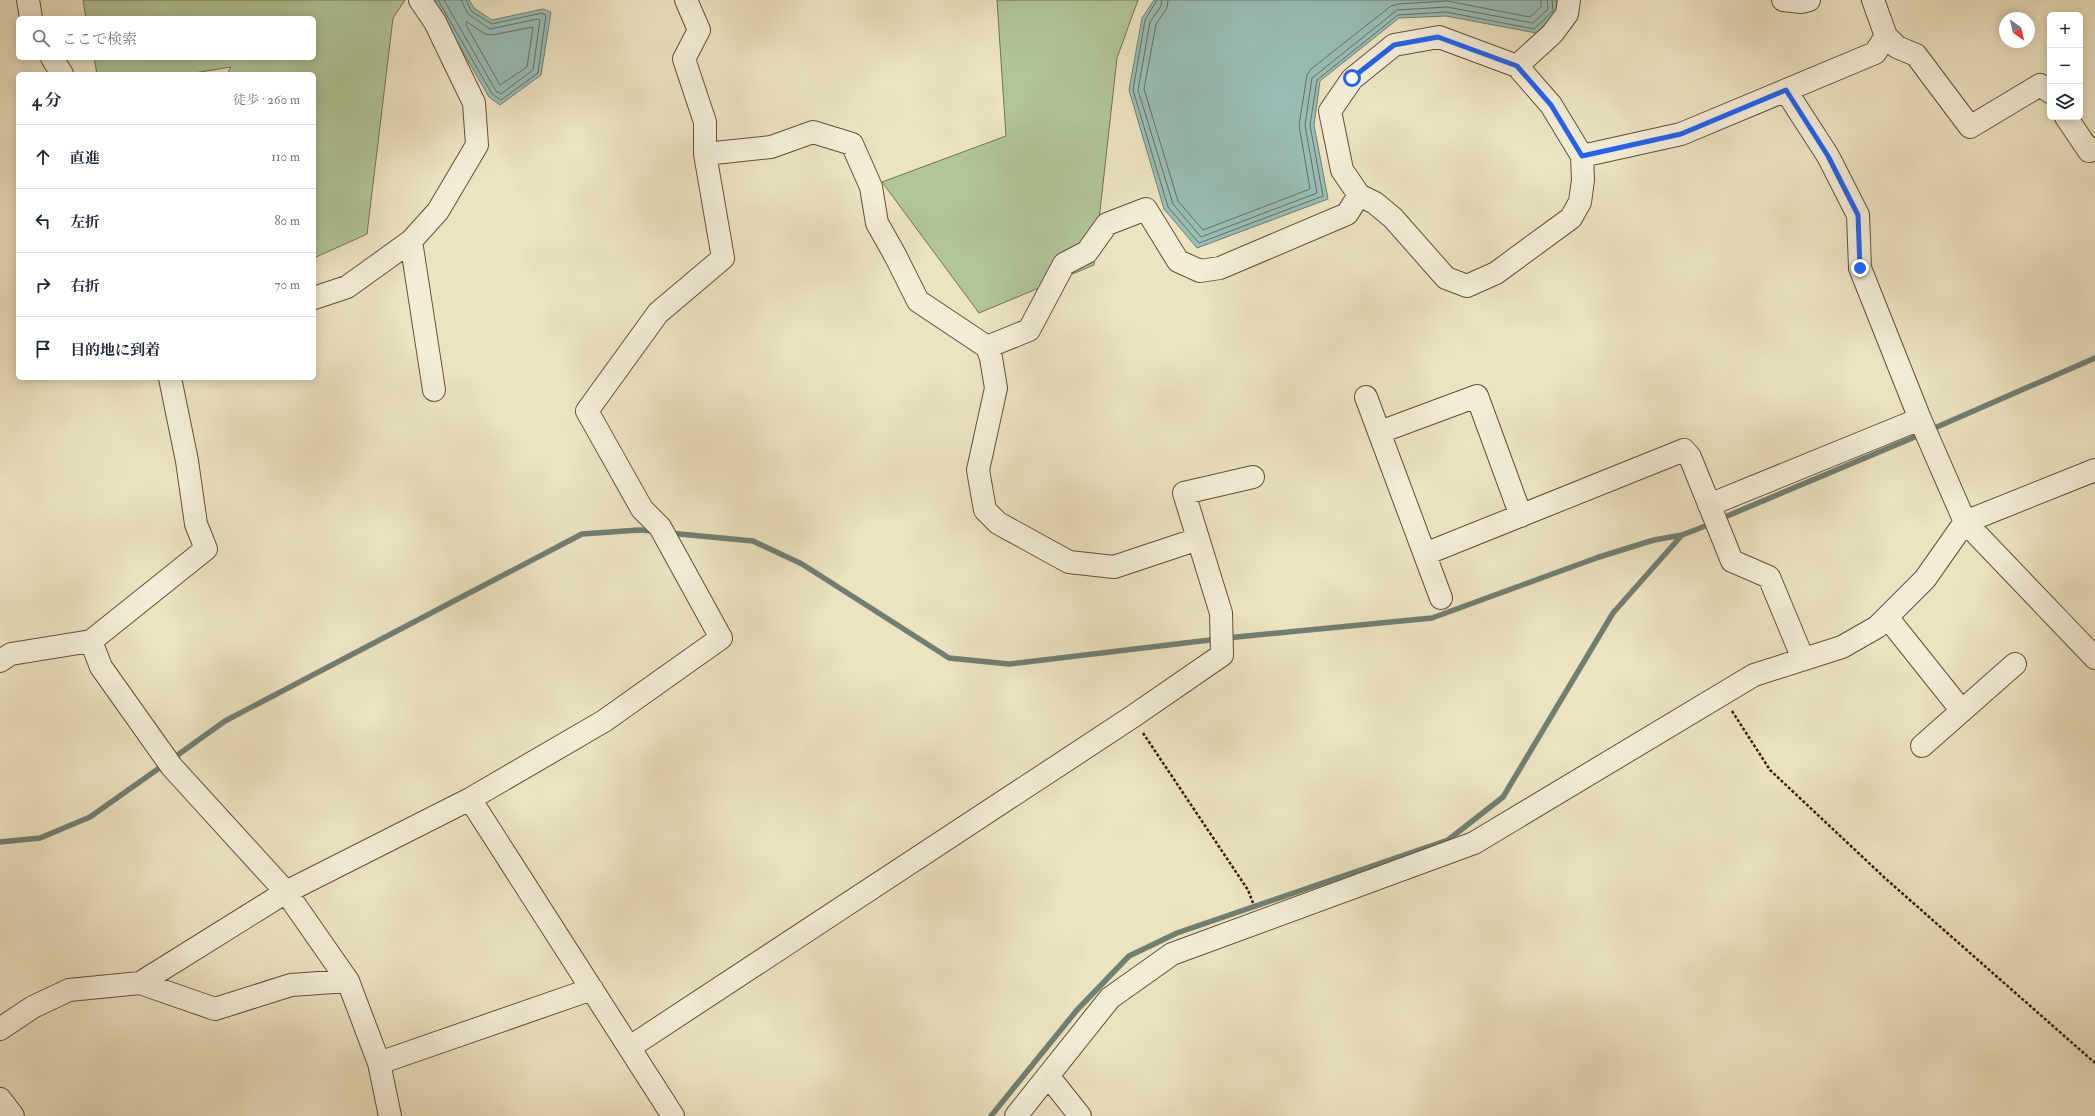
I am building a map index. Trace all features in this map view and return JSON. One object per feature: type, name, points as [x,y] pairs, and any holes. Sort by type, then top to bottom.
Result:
[{"type":"street","points":[[28,0],[31,16]]},
{"type":"street","points":[[316,297],[347,287],[411,241],[438,211],[477,145],[474,103],[435,22],[420,0]]},
{"type":"street","points":[[140,983],[286,892],[470,799],[604,721],[721,638],[660,527],[642,509],[587,411],[658,313],[723,258],[705,154],[706,122],[684,59],[699,30],[686,0]]},
{"type":"street","points":[[1517,66],[1552,34],[1567,14],[1569,0]]},
{"type":"street","points":[[1783,0],[1801,2],[1809,0]]},
{"type":"street","points":[[1873,0],[1886,36],[1897,47],[1916,56],[1970,127],[2040,85],[2047,90]]},
{"type":"street","points":[[1582,156],[1681,134],[1875,53],[1886,36]]},
{"type":"street","points":[[1438,37],[1517,66],[1551,105],[1582,156],[1583,180],[1580,202],[1571,218],[1496,273],[1467,286],[1446,278],[1393,218],[1375,203],[1358,196],[1342,170],[1330,111],[1352,78],[1394,45],[1438,37]]},
{"type":"street","points":[[53,60],[61,72]]},
{"type":"street","points":[[1786,90],[1828,156],[1858,215],[1860,268],[1934,453],[1965,522],[2095,658]]},
{"type":"street","points":[[2068,120],[2089,151],[2095,149]]},
{"type":"street","points":[[705,154],[771,147],[813,132],[852,144],[871,187],[877,223],[896,255],[918,301],[987,347],[991,358],[996,388],[978,470],[984,510],[998,523],[1069,562],[1106,566],[1114,566],[1198,539]]},
{"type":"street","points":[[987,347],[1029,330],[1064,264],[1087,252],[1107,224],[1146,209],[1178,261],[1200,271],[1220,268],[1347,214],[1358,196]]},
{"type":"street","points":[[411,241],[434,390]]},
{"type":"street","points":[[0,661],[11,654],[91,641],[206,549],[196,524],[187,461],[170,380]]},
{"type":"street","points":[[1380,432],[1477,396],[1521,516]]},
{"type":"street","points":[[1366,397],[1441,598]]},
{"type":"street","points":[[1709,505],[1920,419]]},
{"type":"street","points":[[1425,554],[1684,450],[1690,456],[1732,562],[1769,577],[1803,659]]},
{"type":"street","points":[[1016,1116],[1049,1077],[1110,998],[1172,954],[1474,842],[1754,675],[1842,646],[1877,627],[1925,579],[1965,522],[2095,470]]},
{"type":"street","points":[[630,1047],[1132,717],[1222,655],[1221,614],[1184,493],[1253,477]]},
{"type":"street","points":[[1887,617],[1962,711]]},
{"type":"street","points":[[91,641],[101,668],[172,767],[286,892],[348,981],[379,1063],[390,1116]]},
{"type":"street","points":[[1922,746],[2015,664]]},
{"type":"street","points":[[470,799],[673,1116]]},
{"type":"street","points":[[0,1029],[33,1007],[69,990],[140,983],[215,1009],[291,985],[348,981]]},
{"type":"street","points":[[379,1063],[592,989]]},
{"type":"street","points":[[1049,1077],[1080,1116]]},
{"type":"street","points":[[0,1100],[13,1116]]},
{"type":"path","points":[[1722,695],[1770,770],[1886,879],[2095,1063]]},
{"type":"path","points":[[1132,717],[1248,890]]},
{"type":"green space","points":[[83,0],[405,0],[393,18],[367,234],[316,257],[316,72],[228,72],[231,67],[200,72],[97,72],[94,60],[316,60],[316,16],[86,16]]},
{"type":"green space","points":[[997,0],[1138,0],[1117,58],[1094,265],[979,313],[882,182],[1006,136]]},
{"type":"water","points":[[433,0],[469,0],[474,8],[492,20],[543,9],[551,12],[541,75],[500,105],[489,97]]},
{"type":"water","points":[[1154,0],[1556,0],[1558,12],[1536,33],[1446,16],[1399,18],[1320,81],[1314,125],[1328,199],[1197,248],[1164,209],[1129,90],[1142,18]]},
{"type":"waterway","points":[[1930,430],[2095,358]]},
{"type":"waterway","points":[[1720,519],[1922,434]]},
{"type":"waterway","points":[[1226,638],[1432,618],[1599,557],[1654,540],[1682,535],[1713,523]]},
{"type":"waterway","points":[[172,759],[225,721],[582,534],[639,530],[655,531]]},
{"type":"waterway","points":[[669,533],[753,541],[802,564],[949,658],[1009,664],[1218,639]]},
{"type":"waterway","points":[[991,1116],[1077,1010],[1129,956],[1177,933],[1448,840],[1503,797],[1613,613],[1682,535]]},
{"type":"waterway","points":[[0,842],[40,838],[90,817],[165,764]]},
{"type":"route","points":[[1352,78],[1394,45],[1438,37],[1517,66],[1551,105],[1582,156],[1681,134],[1786,90],[1828,156],[1858,215],[1860,268]]}]
